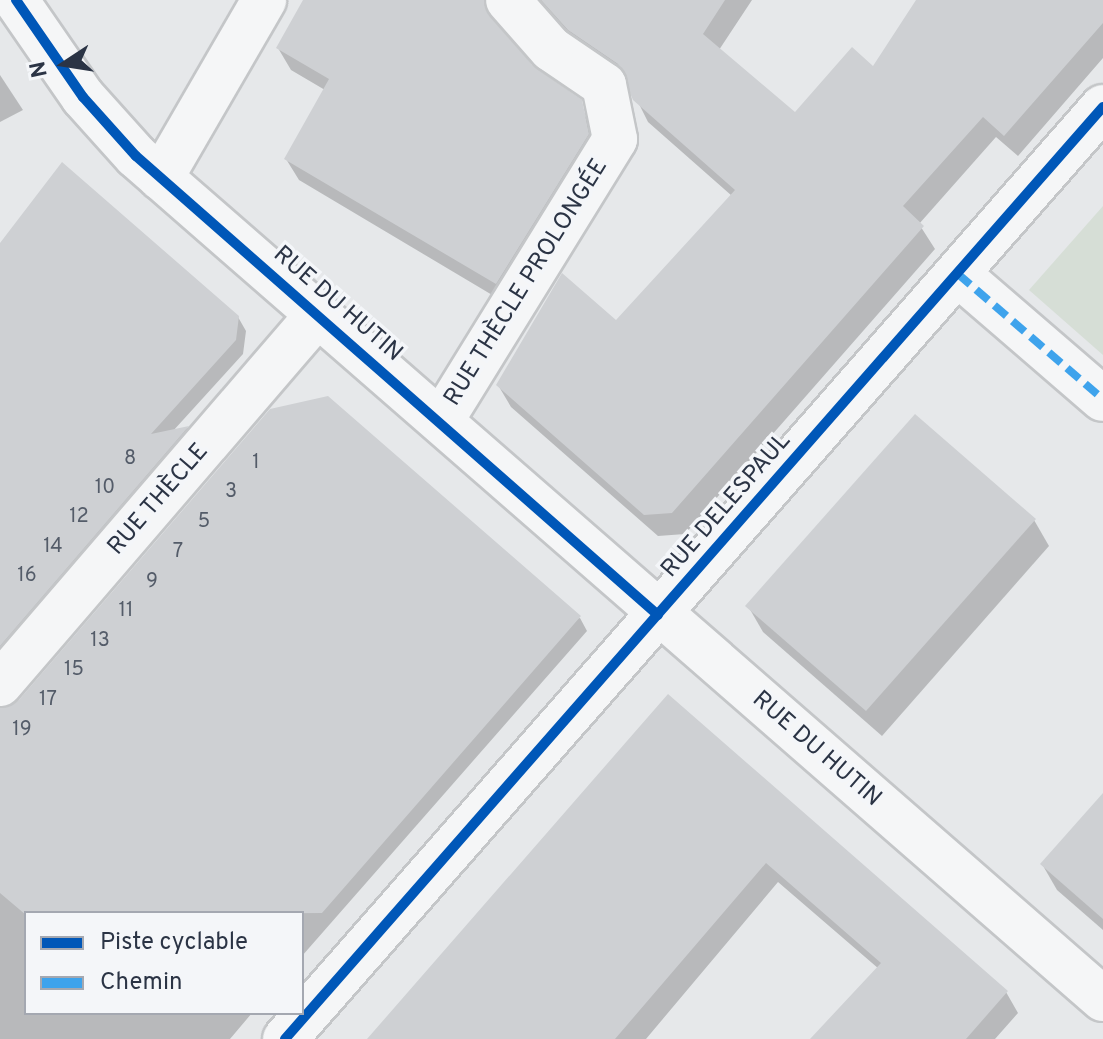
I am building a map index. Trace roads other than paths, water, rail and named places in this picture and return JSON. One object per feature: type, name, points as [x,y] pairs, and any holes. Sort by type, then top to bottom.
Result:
[{"type":"street","name":"RUE DU HUTIN","points":[[16,0],[99,116],[161,178],[441,421],[658,615],[1103,999]]},
{"type":"street","points":[[161,178],[264,0]]},
{"type":"street","name":"RUE THÈCLE PROLONGÉE","points":[[441,421],[615,139],[604,85],[551,49],[508,0]]},
{"type":"street","name":"RUE DELESPAUL","points":[[285,1039],[1103,107]]},
{"type":"street","points":[[958,274],[1103,399]]},
{"type":"street","name":"RUE THÈCLE","points":[[0,684],[317,316]]}]
